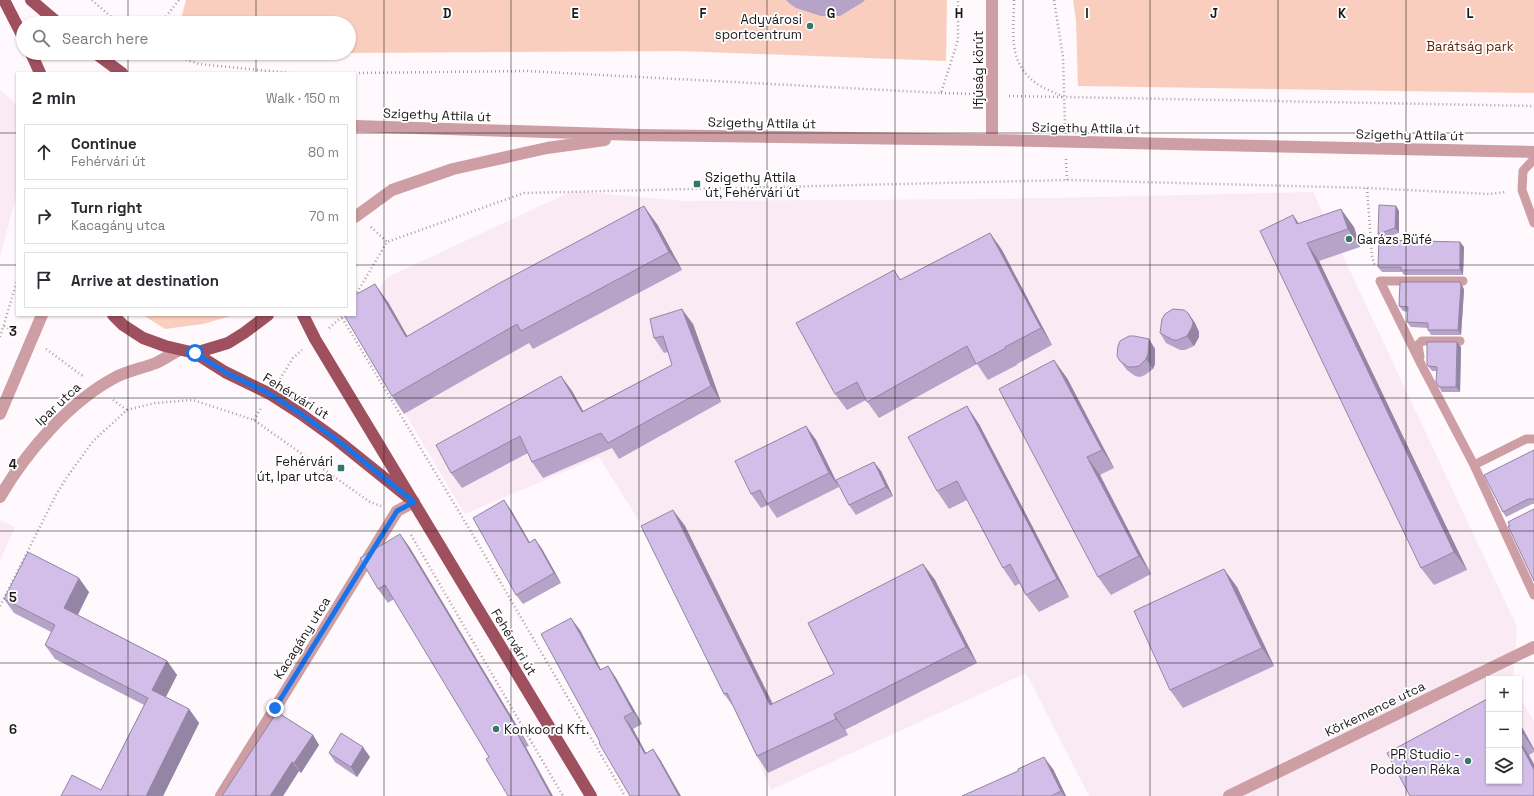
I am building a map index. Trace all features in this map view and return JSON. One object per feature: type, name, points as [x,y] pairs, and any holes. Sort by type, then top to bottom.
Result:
[{"type":"main road","points":[[4,0],[16,23]]},
{"type":"main road","points":[[31,0],[50,16]]},
{"type":"main road","points":[[34,60],[40,72]]},
{"type":"main road","points":[[105,60],[121,72]]},
{"type":"main road","name":"Fehérvári út","points":[[114,316],[123,325],[143,338],[164,346],[195,353],[225,372],[270,394],[337,440],[414,502]]},
{"type":"main road","name":"Fehérvári út","points":[[195,353],[228,343],[267,316]]},
{"type":"main road","name":"Fehérvári út","points":[[304,316],[315,339],[591,796]]},
{"type":"street","name":"Ifjúság körút","points":[[992,0],[992,140]]},
{"type":"street","name":"Szigethy Attila út","points":[[356,126],[638,136],[992,140],[1534,152]]},
{"type":"street","name":"Szigethy Attila út","points":[[356,216],[392,190],[453,169],[547,148],[638,136]]},
{"type":"street","points":[[0,414],[42,316]]},
{"type":"street","name":"Ipar utca","points":[[0,497],[38,443],[78,402],[98,387],[117,377],[156,363],[180,350]]},
{"type":"street","points":[[397,511],[414,502]]},
{"type":"street","name":"Kacagány utca","points":[[221,796],[397,511]]},
{"type":"street","name":"Körkemence utca","points":[[1229,796],[1534,647]]},
{"type":"lane","points":[[1534,159],[1523,171],[1522,190],[1532,210],[1534,223]]},
{"type":"lane","points":[[1463,281],[1380,281],[1530,576],[1534,595]]},
{"type":"lane","points":[[1421,364],[1418,346],[1422,340],[1460,341]]},
{"type":"lane","points":[[1474,465],[1526,439],[1534,439]]},
{"type":"path","points":[[92,0],[110,16]]},
{"type":"path","points":[[166,16],[179,0]]},
{"type":"path","points":[[356,73],[526,71],[941,93],[958,40],[958,0]]},
{"type":"path","points":[[1014,0],[1013,50],[1018,64],[1036,84],[1064,97],[1534,106]]},
{"type":"path","points":[[1054,0],[1063,57],[1064,97]]},
{"type":"path","points":[[187,60],[199,64],[279,72]]},
{"type":"path","points":[[356,294],[387,242],[524,193],[1067,180],[1367,188],[1489,194],[1522,190]]},
{"type":"path","points":[[1367,188],[1372,256],[1380,281]]},
{"type":"path","points":[[0,337],[16,284]]},
{"type":"path","points":[[254,420],[293,358],[343,316],[625,796]]},
{"type":"path","points":[[4,326],[32,340],[98,387],[127,410]]},
{"type":"path","points":[[0,606],[56,495],[67,477],[93,441],[127,410],[155,403],[193,400],[254,420],[370,502],[397,511],[563,796]]},
{"type":"shaded area","points":[[0,90],[16,104],[16,197],[0,257]]},
{"type":"shaded area","points":[[572,191],[684,201],[1000,199],[1313,192],[1517,627],[1513,676],[1486,676],[1486,784],[1522,784],[1522,702],[1534,721],[1534,796],[1089,796],[1026,673],[771,790],[736,710],[652,542],[599,457],[465,514],[351,323],[388,277]]},
{"type":"shaded area","points":[[0,520],[15,527],[0,560]]},
{"type":"green space","points":[[186,0],[947,0],[946,61],[680,51],[356,53],[356,16],[182,16]]},
{"type":"green space","name":"Barátság park","points":[[1073,0],[1534,0],[1534,93],[1078,86],[1076,20]]},
{"type":"green space","points":[[145,316],[231,316],[203,324],[165,329]]},
{"type":"building","points":[[1379,205],[1396,206],[1395,228],[1378,234]]},
{"type":"building","points":[[644,206],[669,252],[521,331],[517,324],[392,396],[345,316],[356,316],[356,294],[375,284],[406,337],[496,285]]},
{"type":"building","points":[[1341,209],[1348,229],[1307,243],[1454,552],[1421,568],[1260,231],[1293,215],[1297,224]]},
{"type":"building","points":[[990,233],[1041,328],[976,364],[967,346],[867,402],[857,382],[835,394],[796,323],[894,270],[900,280]]},
{"type":"building","points":[[1379,240],[1460,242],[1460,270],[1401,270],[1401,267],[1378,267]]},
{"type":"building","points":[[1400,282],[1460,282],[1458,330],[1428,330],[1428,323],[1407,322],[1408,307],[1399,306]]},
{"type":"building","points":[[682,309],[711,386],[608,443],[601,433],[532,462],[520,436],[451,473],[436,445],[561,376],[582,412],[672,365],[663,336],[654,338],[650,319]]},
{"type":"building","points":[[1173,309],[1184,310],[1188,313],[1193,322],[1187,336],[1178,340],[1173,340],[1160,333],[1162,319],[1165,314]]},
{"type":"building","points":[[1129,336],[1149,339],[1148,354],[1146,359],[1139,366],[1128,367],[1120,361],[1117,356],[1120,341]]},
{"type":"building","points":[[1427,342],[1457,342],[1456,387],[1439,387],[1436,382],[1437,367],[1428,366],[1427,364]]},
{"type":"building","points":[[1054,360],[1102,450],[1087,457],[1139,556],[1098,577],[999,389]]},
{"type":"building","points":[[967,406],[1057,579],[1026,595],[1010,564],[1003,568],[957,481],[937,491],[908,437]]},
{"type":"building","points":[[806,426],[829,473],[767,504],[760,490],[751,494],[735,461]]},
{"type":"building","points":[[1534,450],[1534,499],[1528,499],[1503,512],[1484,475]]},
{"type":"building","points":[[874,462],[886,487],[849,505],[836,480]]},
{"type":"building","points":[[504,500],[529,543],[535,539],[554,573],[516,595],[473,518]]},
{"type":"building","points":[[1534,509],[1534,581],[1508,526],[1510,526],[1508,522]]},
{"type":"building","points":[[673,510],[770,705],[834,674],[808,623],[923,564],[966,647],[834,714],[836,719],[757,756],[727,693],[724,694],[641,526]]},
{"type":"building","points":[[400,534],[519,732],[517,733],[551,796],[508,796],[486,759],[489,757],[385,585],[378,589],[360,558]]},
{"type":"building","points":[[28,552],[79,578],[64,608],[167,661],[152,690],[189,709],[146,796],[61,796],[72,775],[101,790],[148,698],[45,645],[55,625],[4,599]]},
{"type":"building","points":[[1224,569],[1262,648],[1170,690],[1134,611]]},
{"type":"building","points":[[571,618],[600,670],[608,666],[633,712],[624,717],[645,754],[653,749],[679,796],[630,796],[599,743],[600,742],[541,634]]},
{"type":"building","points":[[1486,700],[1486,784],[1522,784],[1522,747],[1534,770],[1534,796],[1410,796],[1387,753]]},
{"type":"building","points":[[277,712],[313,735],[294,763],[292,762],[270,796],[222,796]]},
{"type":"building","points":[[341,733],[363,747],[351,767],[329,753]]},
{"type":"building","points":[[1044,757],[1061,791],[1051,796],[962,796],[1018,771],[1018,769]]},
{"type":"place","name":"Adyvárosi sportcentrum","points":[[810,26]]},
{"type":"place","name":"Szigethy Attila út, Fehérvári út","points":[[697,184]]},
{"type":"place","name":"Garázs Büfé","points":[[1349,239]]},
{"type":"place","name":"Fehérvári út, Ipar utca","points":[[341,468]]},
{"type":"place","name":"Konkoord Kft.","points":[[496,729]]},
{"type":"place","name":"PR Studio - Podoben Réka","points":[[1468,761]]},
{"type":"route","points":[[195,353],[225,372],[270,394],[301,414],[337,440],[414,502],[397,511],[275,708]]}]
